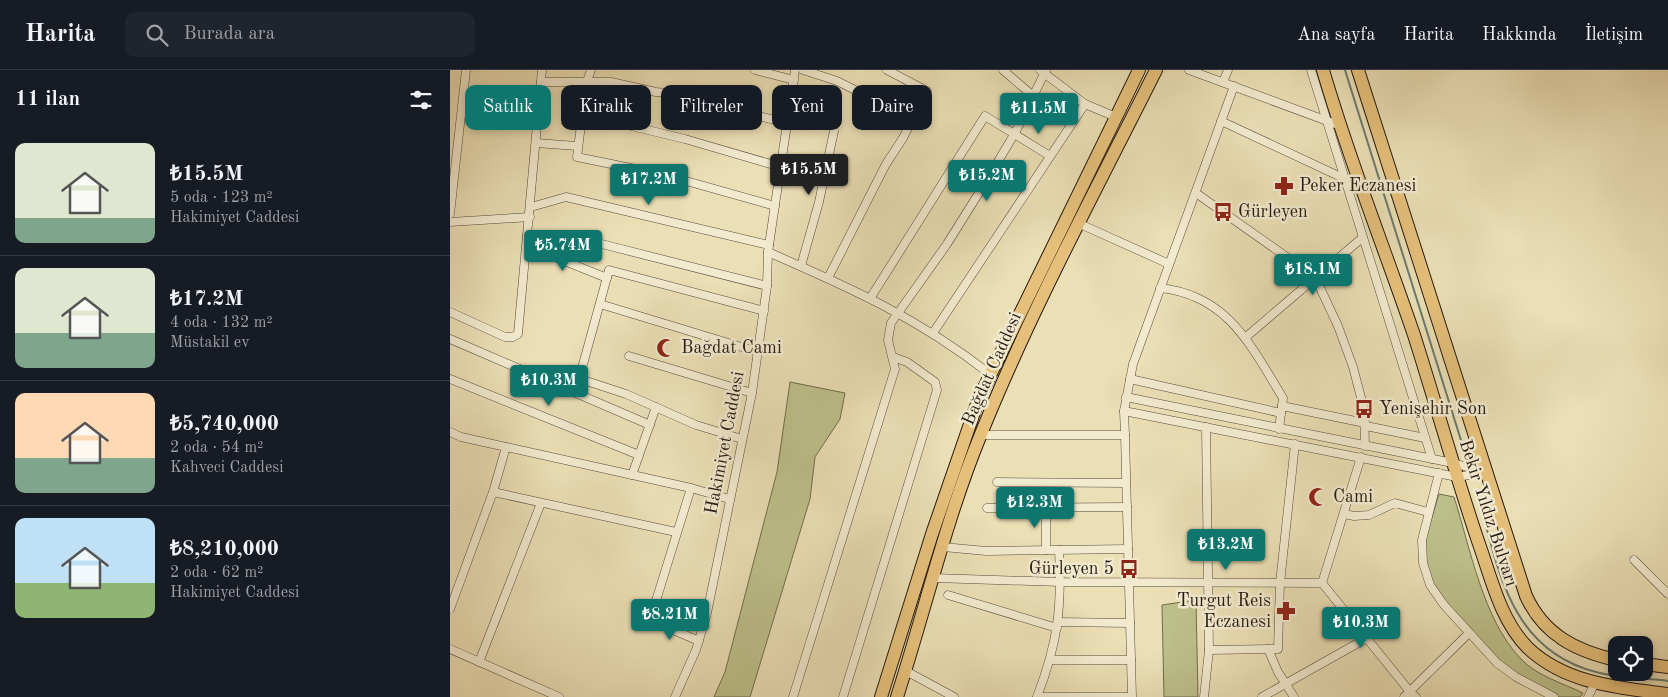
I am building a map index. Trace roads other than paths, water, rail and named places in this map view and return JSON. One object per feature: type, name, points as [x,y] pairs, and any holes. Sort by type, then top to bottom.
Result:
[{"type":"main road","name":"Bağdat Caddesi","points":[[881,697],[932,534],[979,398],[1139,70]]},
{"type":"main road","name":"Bağdat Caddesi","points":[[897,697],[980,435],[1040,304],[1156,70]]},
{"type":"main road","name":"Bekir Yıldız Bulvarı","points":[[1323,70],[1414,336],[1457,477],[1498,598],[1515,631],[1528,647],[1542,659],[1569,673],[1595,683],[1668,694]]},
{"type":"main road","name":"Bekir Yıldız Bulvarı","points":[[1358,70],[1524,588],[1537,616],[1548,628],[1568,644],[1608,657]]},
{"type":"main road","points":[[1653,665],[1668,666]]},
{"type":"street","points":[[450,214],[466,70]]},
{"type":"street","points":[[450,312],[505,337],[513,338],[518,334],[542,70]]},
{"type":"street","points":[[586,84],[592,70]]},
{"type":"street","points":[[755,70],[794,80]]},
{"type":"street","name":"Hakimiyet Caddesi","points":[[793,85],[795,70]]},
{"type":"street","points":[[803,70],[836,81],[852,89]]},
{"type":"street","points":[[887,70],[916,85]]},
{"type":"street","points":[[1003,70],[1032,95]]},
{"type":"street","points":[[1189,70],[1341,126]]},
{"type":"street","points":[[1223,82],[1228,70]]},
{"type":"street","points":[[1311,70],[1343,178],[1432,459]]},
{"type":"street","points":[[793,697],[895,369],[888,334],[891,323],[899,315],[947,244],[1015,133],[1043,71],[1085,104],[1116,117]]},
{"type":"street","points":[[541,82],[618,83],[656,92],[689,95],[738,111],[772,119]]},
{"type":"street","points":[[1059,550],[1061,582],[1058,625],[1051,660],[1037,697],[1132,697],[1124,411],[1126,397],[1133,364],[1234,86]]},
{"type":"street","points":[[933,333],[1085,104]]},
{"type":"street","points":[[870,297],[985,116],[1050,156]]},
{"type":"street","points":[[1221,121],[1343,178]]},
{"type":"street","points":[[580,130],[577,157],[665,175],[775,206]]},
{"type":"street","points":[[649,130],[781,167]]},
{"type":"street","name":"Hakimiyet Caddesi","points":[[675,697],[698,641],[711,594],[752,393],[767,286],[768,249],[787,130]]},
{"type":"street","points":[[828,278],[882,173],[907,130]]},
{"type":"street","points":[[801,266],[819,202],[834,131]]},
{"type":"street","points":[[536,143],[577,146]]},
{"type":"street","points":[[1196,193],[1316,277],[1348,353],[1362,398],[1365,446]]},
{"type":"street","points":[[531,207],[566,197],[768,249],[870,297],[933,333],[990,374]]},
{"type":"street","points":[[450,222],[530,217]]},
{"type":"street","points":[[1080,224],[1169,264]]},
{"type":"street","points":[[1246,338],[1362,238]]},
{"type":"street","points":[[582,239],[767,286]]},
{"type":"street","points":[[527,246],[608,278]]},
{"type":"street","points":[[579,379],[610,270],[764,312]]},
{"type":"street","points":[[1160,288],[1178,291],[1204,300],[1226,316],[1246,338],[1283,398],[1279,429]]},
{"type":"street","points":[[600,304],[758,352]]},
{"type":"street","points":[[450,339],[650,425]]},
{"type":"street","points":[[629,356],[752,393]]},
{"type":"street","points":[[843,697],[937,390],[935,382],[917,368],[893,357]]},
{"type":"street","points":[[568,375],[626,394],[696,425],[742,439]]},
{"type":"street","points":[[450,379],[639,455]]},
{"type":"street","points":[[1130,379],[1282,410],[1365,424],[1425,438]]},
{"type":"street","points":[[1126,397],[1453,463],[1486,472]]},
{"type":"street","points":[[632,475],[656,407]]},
{"type":"street","points":[[1124,411],[1457,477],[1486,472]]},
{"type":"street","points":[[1204,697],[1209,650],[1206,427]]},
{"type":"street","points":[[450,432],[461,437],[691,488],[729,499]]},
{"type":"street","points":[[980,435],[1125,435]]},
{"type":"street","points":[[450,438],[461,437]]},
{"type":"street","points":[[1209,650],[1278,649],[1280,582],[1295,444]]},
{"type":"street","points":[[450,609],[493,492],[506,447]]},
{"type":"street","points":[[1322,583],[1361,458]]},
{"type":"street","points":[[1439,473],[1422,540],[1425,571],[1439,599],[1488,655],[1506,670],[1554,697]]},
{"type":"street","points":[[997,482],[1126,483]]},
{"type":"street","points":[[691,488],[650,620],[698,641]]},
{"type":"street","points":[[493,492],[676,532]]},
{"type":"street","points":[[479,662],[541,503]]},
{"type":"street","points":[[1344,514],[1364,516],[1395,503],[1428,512]]},
{"type":"street","points":[[987,508],[1127,507]]},
{"type":"street","points":[[1046,508],[1046,550]]},
{"type":"street","points":[[943,547],[986,551],[1128,549]]},
{"type":"street","points":[[1634,560],[1668,594]]},
{"type":"street","points":[[934,578],[1061,582],[1322,583],[1367,638],[1410,696],[1469,633]]},
{"type":"street","points":[[948,595],[1058,625],[1130,622]]},
{"type":"street","points":[[1262,697],[1367,638]]},
{"type":"street","points":[[450,649],[559,697]]},
{"type":"street","points":[[1268,649],[1294,697]]},
{"type":"street","points":[[1051,660],[1131,660]]},
{"type":"street","points":[[906,671],[954,697]]},
{"type":"street","points":[[1588,697],[1595,683]]},
{"type":"waterway","points":[[1345,70],[1465,453]]},
{"type":"waterway","points":[[1476,489],[1500,574],[1511,600],[1525,624],[1543,644],[1566,661],[1596,672],[1623,677],[1668,681]]},
{"type":"place","name":"Peker Eczanesi","points":[[1284,186]]},
{"type":"place","name":"Gürleyen","points":[[1223,212]]},
{"type":"place","name":"Bağdat Cami","points":[[666,348]]},
{"type":"place","name":"Yenişehir Son","points":[[1364,409]]},
{"type":"place","name":"Cami","points":[[1318,497]]},
{"type":"place","name":"Gürleyen 5","points":[[1129,569]]},
{"type":"place","name":"Turgut Reis Eczanesi","points":[[1286,611]]}]
